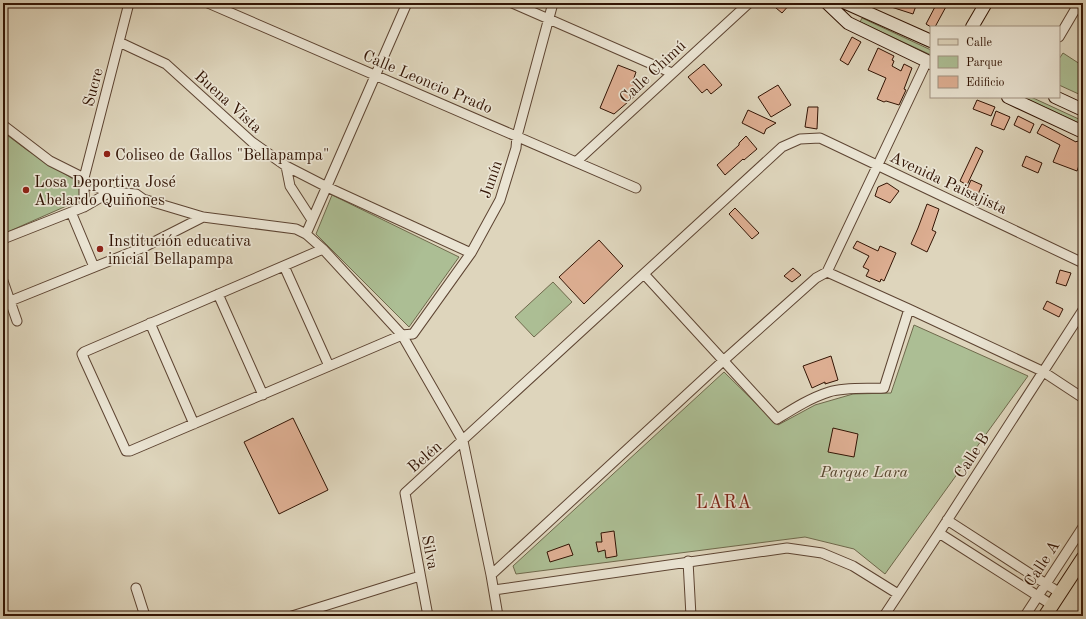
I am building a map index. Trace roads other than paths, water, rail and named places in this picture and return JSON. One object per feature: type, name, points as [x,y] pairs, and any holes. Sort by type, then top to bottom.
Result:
[{"type":"main road","points":[[1045,616],[1083,558]]},
{"type":"street","name":"Sucre","points":[[84,207],[84,180],[129,3]]},
{"type":"street","name":"Calle Leoncio Prado","points":[[208,3],[636,188]]},
{"type":"street","points":[[306,234],[407,3]]},
{"type":"street","points":[[512,3],[672,73]]},
{"type":"street","name":"Junín","points":[[150,323],[82,354],[126,451],[130,452],[402,335],[413,334],[471,253],[500,200],[516,148],[516,136],[553,3]]},
{"type":"street","name":"Calle Chimú","points":[[576,162],[749,3]]},
{"type":"street","points":[[491,576],[723,361],[816,278],[826,272],[877,165],[929,62],[848,23],[827,3]]},
{"type":"street","points":[[848,3],[930,40]]},
{"type":"street","points":[[973,26],[986,3]]},
{"type":"street","points":[[1060,35],[1079,3]]},
{"type":"street","name":"Buena Vista","points":[[119,42],[166,64],[252,142],[286,166],[327,187],[471,253]]},
{"type":"street","points":[[1010,98],[1083,132]]},
{"type":"street","points":[[1058,98],[1083,110]]},
{"type":"street","points":[[3,126],[50,161],[84,180],[110,192],[136,194],[144,199],[203,217],[296,229],[306,234],[323,249],[402,335],[463,441],[498,616]]},
{"type":"street","name":"Avenida Paisajista","points":[[800,139],[820,138],[1083,263]]},
{"type":"street","name":"Belén","points":[[405,494],[782,147],[800,139]]},
{"type":"street","points":[[286,166],[290,186],[312,220]]},
{"type":"street","points":[[3,239],[84,207],[110,192]]},
{"type":"street","points":[[72,212],[94,267]]},
{"type":"street","points":[[7,303],[144,247],[203,217]]},
{"type":"street","points":[[194,424],[150,323],[323,249]]},
{"type":"street","points":[[284,266],[329,366]]},
{"type":"street","points":[[826,272],[1042,371],[1083,398]]},
{"type":"street","points":[[644,274],[777,419],[804,403],[830,392],[854,389],[884,388],[909,309]]},
{"type":"street","points":[[3,281],[7,303],[17,321]]},
{"type":"street","points":[[218,294],[263,394]]},
{"type":"street","name":"Calle B","points":[[884,616],[1083,310]]},
{"type":"street","name":"Silva","points":[[405,494],[428,616]]},
{"type":"street","points":[[947,520],[1060,593]]},
{"type":"street","name":"Calle A","points":[[1025,616],[1083,527]]},
{"type":"street","points":[[939,533],[1052,605]]},
{"type":"street","points":[[494,590],[787,548],[822,553],[853,566],[898,594]]},
{"type":"street","points":[[688,561],[691,616]]},
{"type":"street","points":[[292,616],[420,576]]},
{"type":"street","points":[[136,588],[145,616]]},
{"type":"place","name":"Coliseo de Gallos \"Bellapampa\"","points":[[107,154]]},
{"type":"place","name":"Losa Deportiva José Abelardo Quiñones","points":[[26,190]]},
{"type":"place","name":"Institución educativa inicial Bellapampa","points":[[100,249]]},
{"type":"district","name":"LARA","points":[[724,502]]},
{"type":"park label","name":"Parque Lara","points":[[864,471]]}]
